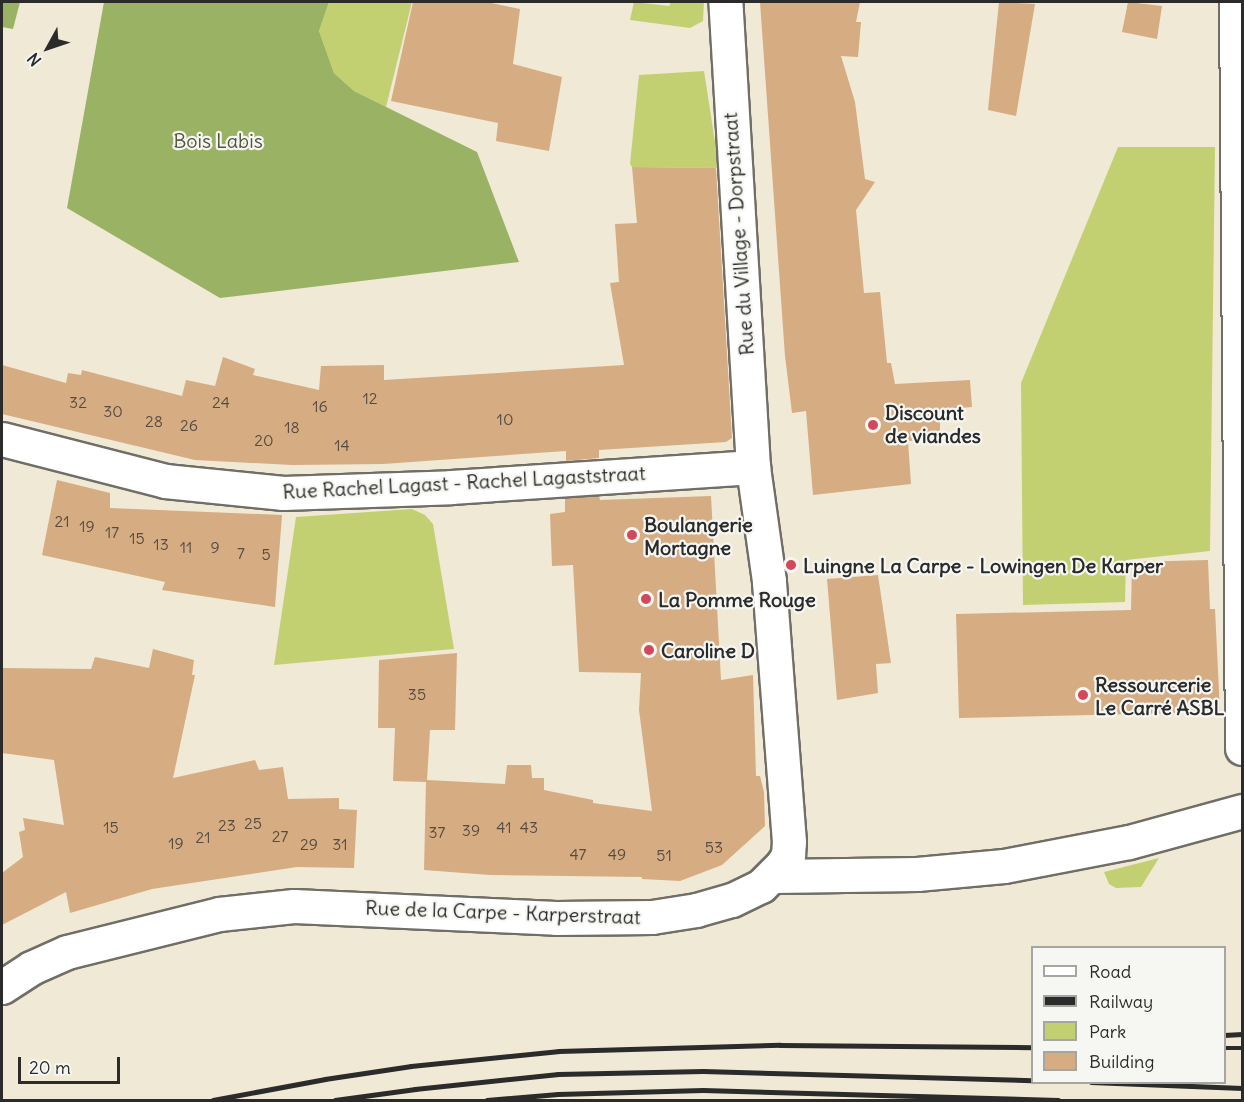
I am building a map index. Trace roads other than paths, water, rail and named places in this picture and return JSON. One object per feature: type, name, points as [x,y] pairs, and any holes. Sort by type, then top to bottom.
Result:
[{"type":"street","name":"Rue du Village - Dorpstraat","points":[[725,2],[753,467]]},
{"type":"street","points":[[1236,2],[1242,510],[1242,748]]},
{"type":"street","name":"Rue Rachel Lagast - Rachel Lagaststraat","points":[[2,439],[165,481],[282,493],[451,486],[753,467]]},
{"type":"street","name":"Rue de la Carpe - Karperstraat","points":[[2,987],[31,968],[91,945],[188,920],[250,910],[315,906],[556,918],[636,918],[673,915],[712,906],[749,893],[774,876],[788,855],[789,842],[769,581],[753,467]]},
{"type":"street","points":[[774,876],[938,873],[1004,866],[1129,842],[1242,811]]},
{"type":"railway","points":[[1226,1035],[1242,1034]]},
{"type":"railway","points":[[213,1100],[411,1066],[559,1051],[780,1045],[1031,1047]]},
{"type":"railway","points":[[1226,1048],[1242,1048]]},
{"type":"railway","points":[[335,1100],[558,1074],[703,1071],[1031,1080]]},
{"type":"railway","points":[[1141,1084],[1242,1088]]},
{"type":"railway","points":[[487,1100],[558,1094],[703,1090],[1058,1100]]},
{"type":"place","name":"Discount de viandes","points":[[873,425]]},
{"type":"place","name":"Boulangerie Mortagne","points":[[632,535]]},
{"type":"place","name":"Luingne La Carpe - Lowingen De Karper","points":[[791,565]]},
{"type":"place","name":"La Pomme Rouge","points":[[646,599]]},
{"type":"place","name":"Caroline D","points":[[649,650]]},
{"type":"place","name":"Ressourcerie Le Carré ASBL","points":[[1083,695]]},
{"type":"park label","name":"Bois Labis","points":[[218,140]]}]
